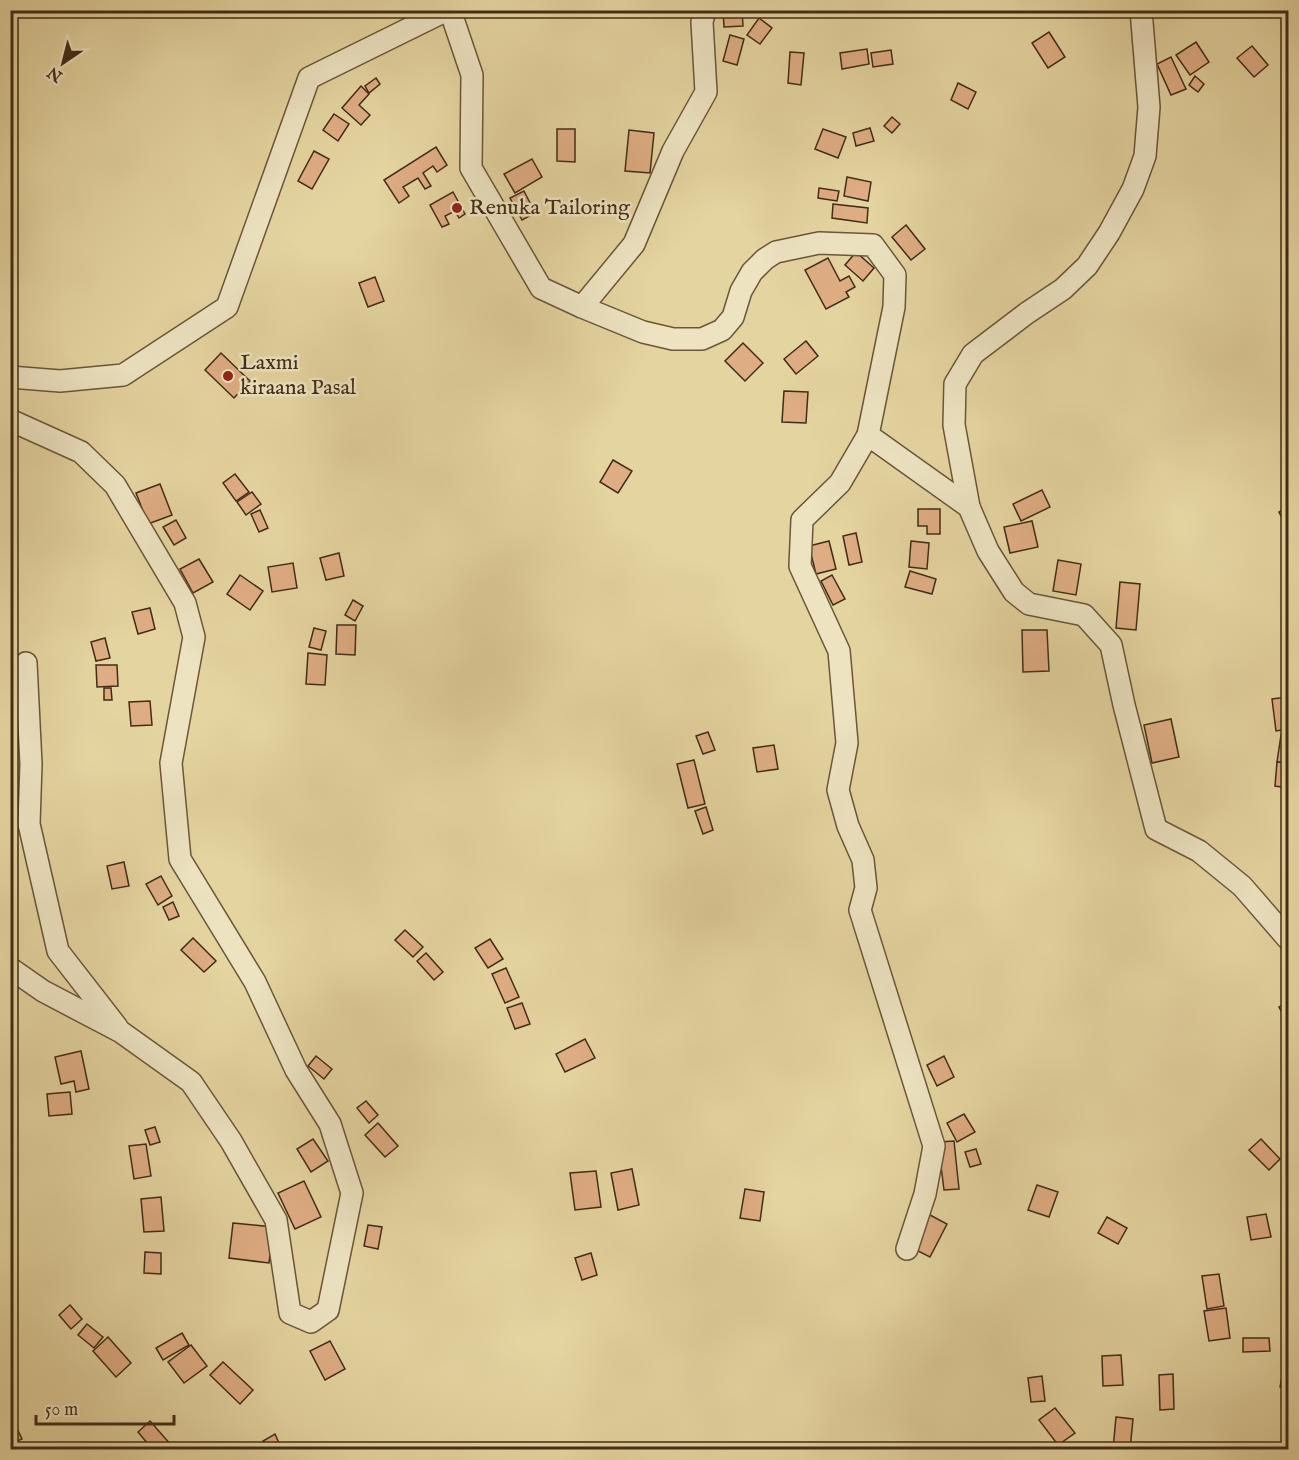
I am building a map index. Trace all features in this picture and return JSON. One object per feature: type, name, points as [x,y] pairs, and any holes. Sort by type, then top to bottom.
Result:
[{"type":"street","points":[[10,377],[60,381],[123,375],[227,307],[309,78],[448,10],[472,75],[471,168],[541,288],[643,332],[673,339],[702,339],[722,330],[734,317],[741,291],[752,272],[776,252],[819,243],[873,245],[895,275],[894,307],[868,435],[840,483],[802,520],[800,566],[839,651],[847,743],[838,790],[848,826],[863,860],[866,888],[860,910],[934,1146],[925,1194],[907,1249]]},
{"type":"street","points":[[582,307],[634,244],[673,151],[706,92],[702,22],[705,10]]},
{"type":"street","points":[[1142,10],[1149,107],[1146,156],[1134,189],[1087,266],[1064,289],[1027,313],[973,354],[955,384],[954,425],[969,507],[988,551],[1014,592],[1029,604],[1084,615],[1111,645],[1156,829],[1199,851],[1242,886],[1288,939]]},
{"type":"street","points":[[10,420],[81,452],[115,485],[185,603],[194,637],[171,763],[180,859],[255,982],[296,1070],[330,1124],[352,1193],[328,1310],[311,1322],[290,1313],[276,1220],[231,1141],[191,1082],[121,1032],[43,991],[10,968]]},
{"type":"street","points":[[868,435],[969,507]]},
{"type":"street","points":[[26,663],[31,764],[29,824],[58,951],[121,1032]]},
{"type":"building","points":[[723,10],[742,10],[743,26],[724,27]]},
{"type":"building","points":[[759,18],[772,28],[760,44],[747,35]]},
{"type":"building","points":[[1049,32],[1065,57],[1048,68],[1032,43]]},
{"type":"building","points":[[730,35],[744,39],[737,65],[723,61]]},
{"type":"building","points":[[1196,42],[1209,62],[1190,75],[1176,55]]},
{"type":"building","points":[[1252,46],[1268,65],[1254,77],[1237,58]]},
{"type":"building","points":[[867,49],[869,64],[842,69],[840,53]]},
{"type":"building","points":[[891,50],[893,64],[873,67],[871,53]]},
{"type":"building","points":[[790,52],[804,53],[801,85],[788,83]]},
{"type":"building","points":[[1171,57],[1186,89],[1171,95],[1157,64]]},
{"type":"building","points":[[1195,76],[1204,84],[1198,92],[1189,85]]},
{"type":"building","points":[[376,78],[380,84],[369,93],[365,86]]},
{"type":"building","points":[[958,83],[976,92],[968,109],[951,100]]},
{"type":"building","points":[[361,86],[369,94],[359,105],[370,115],[361,125],[342,108]]},
{"type":"building","points":[[334,114],[349,124],[338,141],[323,130]]},
{"type":"building","points":[[892,117],[900,124],[892,133],[884,126]]},
{"type":"building","points":[[870,128],[874,141],[856,146],[853,133]]},
{"type":"building","points":[[557,129],[575,129],[575,162],[557,161]]},
{"type":"building","points":[[823,129],[846,137],[838,158],[815,149]]},
{"type":"building","points":[[629,130],[654,133],[650,173],[625,171]]},
{"type":"building","points":[[436,147],[447,165],[437,172],[433,166],[423,173],[431,186],[425,189],[418,178],[403,187],[409,196],[399,203],[384,180]]},
{"type":"building","points":[[314,151],[329,159],[312,189],[298,181]]},
{"type":"building","points":[[532,159],[542,177],[515,193],[504,174]]},
{"type":"building","points":[[847,177],[871,182],[868,201],[844,196]]},
{"type":"building","points":[[819,188],[839,191],[837,201],[818,198]]},
{"type":"building","points":[[524,191],[535,213],[522,220],[510,198]]},
{"type":"building","points":[[453,192],[465,214],[459,218],[455,211],[445,216],[449,224],[442,227],[430,205]]},
{"type":"building","points":[[833,204],[868,208],[867,223],[832,218]]},
{"type":"building","points":[[906,225],[925,249],[911,260],[892,237]]},
{"type":"building","points":[[856,252],[874,268],[863,281],[845,265]]},
{"type":"building","points":[[828,258],[840,281],[849,276],[855,287],[846,292],[849,297],[826,309],[805,270]]},
{"type":"building","points":[[375,277],[384,301],[368,307],[359,283]]},
{"type":"building","points":[[806,341],[818,356],[796,374],[784,359]]},
{"type":"building","points":[[743,343],[763,363],[745,381],[725,361]]},
{"type":"building","name":"Laxmi kiraana Pasal","points":[[221,353],[250,381],[234,398],[205,370]]},
{"type":"building","points":[[784,391],[808,392],[806,423],[782,422]]},
{"type":"building","points":[[613,460],[632,471],[618,493],[600,482]]},
{"type":"building","points":[[235,474],[249,492],[236,501],[223,483]]},
{"type":"building","points":[[160,484],[172,515],[148,524],[136,493]]},
{"type":"building","points":[[1042,490],[1050,507],[1021,521],[1013,504]]},
{"type":"building","points":[[252,492],[261,504],[246,515],[237,502]]},
{"type":"building","points":[[1288,507],[1288,530],[1279,512]]},
{"type":"building","points":[[918,509],[940,509],[940,534],[927,534],[927,526],[918,526]]},
{"type":"building","points":[[260,510],[268,528],[259,532],[251,514]]},
{"type":"building","points":[[176,520],[186,538],[174,545],[163,527]]},
{"type":"building","points":[[1032,521],[1038,547],[1010,553],[1004,527]]},
{"type":"building","points":[[856,533],[862,562],[849,565],[843,536]]},
{"type":"building","points":[[829,541],[836,569],[816,574],[809,546]]},
{"type":"building","points":[[911,541],[929,543],[927,569],[909,567]]},
{"type":"building","points":[[339,553],[344,576],[326,580],[320,558]]},
{"type":"building","points":[[199,559],[213,582],[193,593],[180,569]]},
{"type":"building","points":[[1058,560],[1081,564],[1076,595],[1053,591]]},
{"type":"building","points":[[293,563],[297,588],[272,592],[268,567]]},
{"type":"building","points":[[910,571],[936,579],[932,594],[905,587]]},
{"type":"building","points":[[240,575],[263,591],[250,610],[227,594]]},
{"type":"building","points":[[832,575],[845,599],[833,605],[821,581]]},
{"type":"building","points":[[1120,582],[1140,584],[1136,630],[1116,628]]},
{"type":"building","points":[[353,600],[363,606],[355,621],[345,615]]},
{"type":"building","points":[[150,608],[155,629],[138,634],[132,612]]},
{"type":"building","points":[[337,625],[356,625],[355,655],[336,654]]},
{"type":"building","points":[[314,628],[326,631],[321,650],[309,647]]},
{"type":"building","points":[[1022,630],[1047,630],[1049,671],[1023,672]]},
{"type":"building","points":[[105,638],[110,658],[96,661],[91,642]]},
{"type":"building","points":[[308,653],[327,655],[325,685],[306,684]]},
{"type":"building","points":[[96,665],[117,665],[118,686],[97,687]]},
{"type":"building","points":[[104,688],[111,688],[112,700],[104,700]]},
{"type":"building","points":[[1288,697],[1288,729],[1276,731],[1272,699]]},
{"type":"building","points":[[150,701],[152,725],[131,726],[129,702]]},
{"type":"building","points":[[1171,719],[1179,757],[1152,763],[1144,725]]},
{"type":"building","points":[[708,732],[715,750],[703,754],[696,736]]},
{"type":"building","points":[[1281,735],[1288,736],[1288,764],[1277,762]]},
{"type":"building","points":[[774,745],[778,769],[757,772],[753,748]]},
{"type":"building","points":[[694,760],[705,804],[688,808],[677,764]]},
{"type":"building","points":[[1277,762],[1288,763],[1288,788],[1275,786]]},
{"type":"building","points":[[706,807],[713,830],[703,834],[695,811]]},
{"type":"building","points":[[124,862],[129,886],[112,889],[107,866]]},
{"type":"building","points":[[161,876],[172,896],[158,905],[146,884]]},
{"type":"building","points":[[173,902],[179,916],[169,920],[163,907]]},
{"type":"building","points":[[405,930],[423,947],[413,957],[395,940]]},
{"type":"building","points":[[193,938],[216,961],[204,972],[181,950]]},
{"type":"building","points":[[490,939],[503,959],[488,968],[475,948]]},
{"type":"building","points":[[426,953],[443,972],[434,980],[417,961]]},
{"type":"building","points":[[506,968],[519,997],[505,1003],[492,974]]},
{"type":"building","points":[[1288,1002],[1288,1023],[1279,1007]]},
{"type":"building","points":[[522,1003],[530,1024],[515,1029],[507,1008]]},
{"type":"building","points":[[585,1039],[595,1058],[565,1072],[556,1054]]},
{"type":"building","points":[[81,1051],[89,1089],[76,1092],[74,1081],[61,1084],[55,1057]]},
{"type":"building","points":[[316,1056],[332,1069],[324,1079],[308,1066]]},
{"type":"building","points":[[944,1056],[954,1077],[937,1086],[927,1065]]},
{"type":"building","points":[[70,1092],[72,1114],[49,1116],[47,1094]]},
{"type":"building","points":[[366,1101],[378,1115],[369,1123],[357,1108]]},
{"type":"building","points":[[964,1114],[975,1132],[957,1142],[947,1123]]},
{"type":"building","points":[[378,1123],[398,1146],[385,1157],[365,1135]]},
{"type":"building","points":[[155,1127],[160,1142],[150,1145],[145,1130]]},
{"type":"building","points":[[313,1139],[328,1161],[311,1172],[297,1149]]},
{"type":"building","points":[[1261,1139],[1280,1159],[1269,1170],[1249,1150]]},
{"type":"building","points":[[954,1141],[959,1189],[944,1190],[938,1142]]},
{"type":"building","points":[[146,1144],[151,1176],[134,1179],[129,1146]]},
{"type":"building","points":[[976,1149],[981,1164],[970,1167],[965,1152]]},
{"type":"building","points":[[632,1169],[639,1205],[618,1210],[611,1173]]},
{"type":"building","points":[[596,1171],[601,1207],[575,1210],[570,1173]]},
{"type":"building","points":[[304,1181],[321,1217],[295,1229],[278,1193]]},
{"type":"building","points":[[1037,1185],[1058,1192],[1049,1217],[1028,1210]]},
{"type":"building","points":[[745,1189],[764,1192],[760,1221],[740,1218]]},
{"type":"building","points":[[161,1197],[164,1231],[144,1232],[141,1199]]},
{"type":"building","points":[[1266,1214],[1271,1237],[1251,1240],[1247,1217]]},
{"type":"building","points":[[930,1215],[947,1224],[930,1257],[912,1248]]},
{"type":"building","points":[[1107,1217],[1127,1228],[1118,1244],[1098,1233]]},
{"type":"building","points":[[233,1223],[273,1227],[269,1263],[229,1258]]},
{"type":"building","points":[[368,1225],[382,1227],[378,1249],[364,1246]]},
{"type":"building","points":[[145,1252],[161,1253],[161,1274],[144,1273]]},
{"type":"building","points":[[591,1253],[597,1275],[582,1280],[575,1258]]},
{"type":"building","points":[[1219,1274],[1224,1306],[1207,1309],[1202,1276]]},
{"type":"building","points":[[70,1305],[82,1319],[71,1329],[59,1315]]},
{"type":"building","points":[[1226,1308],[1230,1338],[1209,1341],[1204,1311]]},
{"type":"building","points":[[87,1324],[103,1337],[94,1348],[78,1335]]},
{"type":"building","points":[[182,1333],[189,1345],[163,1360],[156,1348]]},
{"type":"building","points":[[108,1337],[131,1363],[116,1377],[93,1351]]},
{"type":"building","points":[[1243,1338],[1269,1338],[1270,1351],[1243,1352]]},
{"type":"building","points":[[330,1341],[345,1369],[325,1380],[310,1351]]},
{"type":"building","points":[[191,1345],[207,1366],[184,1383],[168,1362]]},
{"type":"building","points":[[1121,1355],[1123,1385],[1103,1386],[1102,1356]]},
{"type":"building","points":[[223,1362],[253,1390],[240,1404],[210,1375]]},
{"type":"building","points":[[1285,1363],[1288,1364],[1288,1389],[1280,1387]]},
{"type":"building","points":[[1173,1374],[1174,1409],[1160,1410],[1159,1375]]},
{"type":"building","points":[[1042,1376],[1045,1401],[1031,1402],[1028,1378]]},
{"type":"building","points":[[1055,1408],[1075,1433],[1058,1445],[1039,1420]]},
{"type":"building","points":[[1116,1417],[1133,1419],[1130,1450],[1113,1450]]},
{"type":"building","points":[[12,1418],[22,1439],[11,1444],[10,1419]]},
{"type":"building","points":[[150,1421],[172,1446],[169,1450],[153,1450],[138,1432]]},
{"type":"building","points":[[275,1434],[282,1450],[268,1450],[263,1441]]},
{"type":"place","name":"Renuka Tailoring","points":[[457,208]]},
{"type":"place","name":"Laxmi kiraana Pasal","points":[[228,376]]}]
